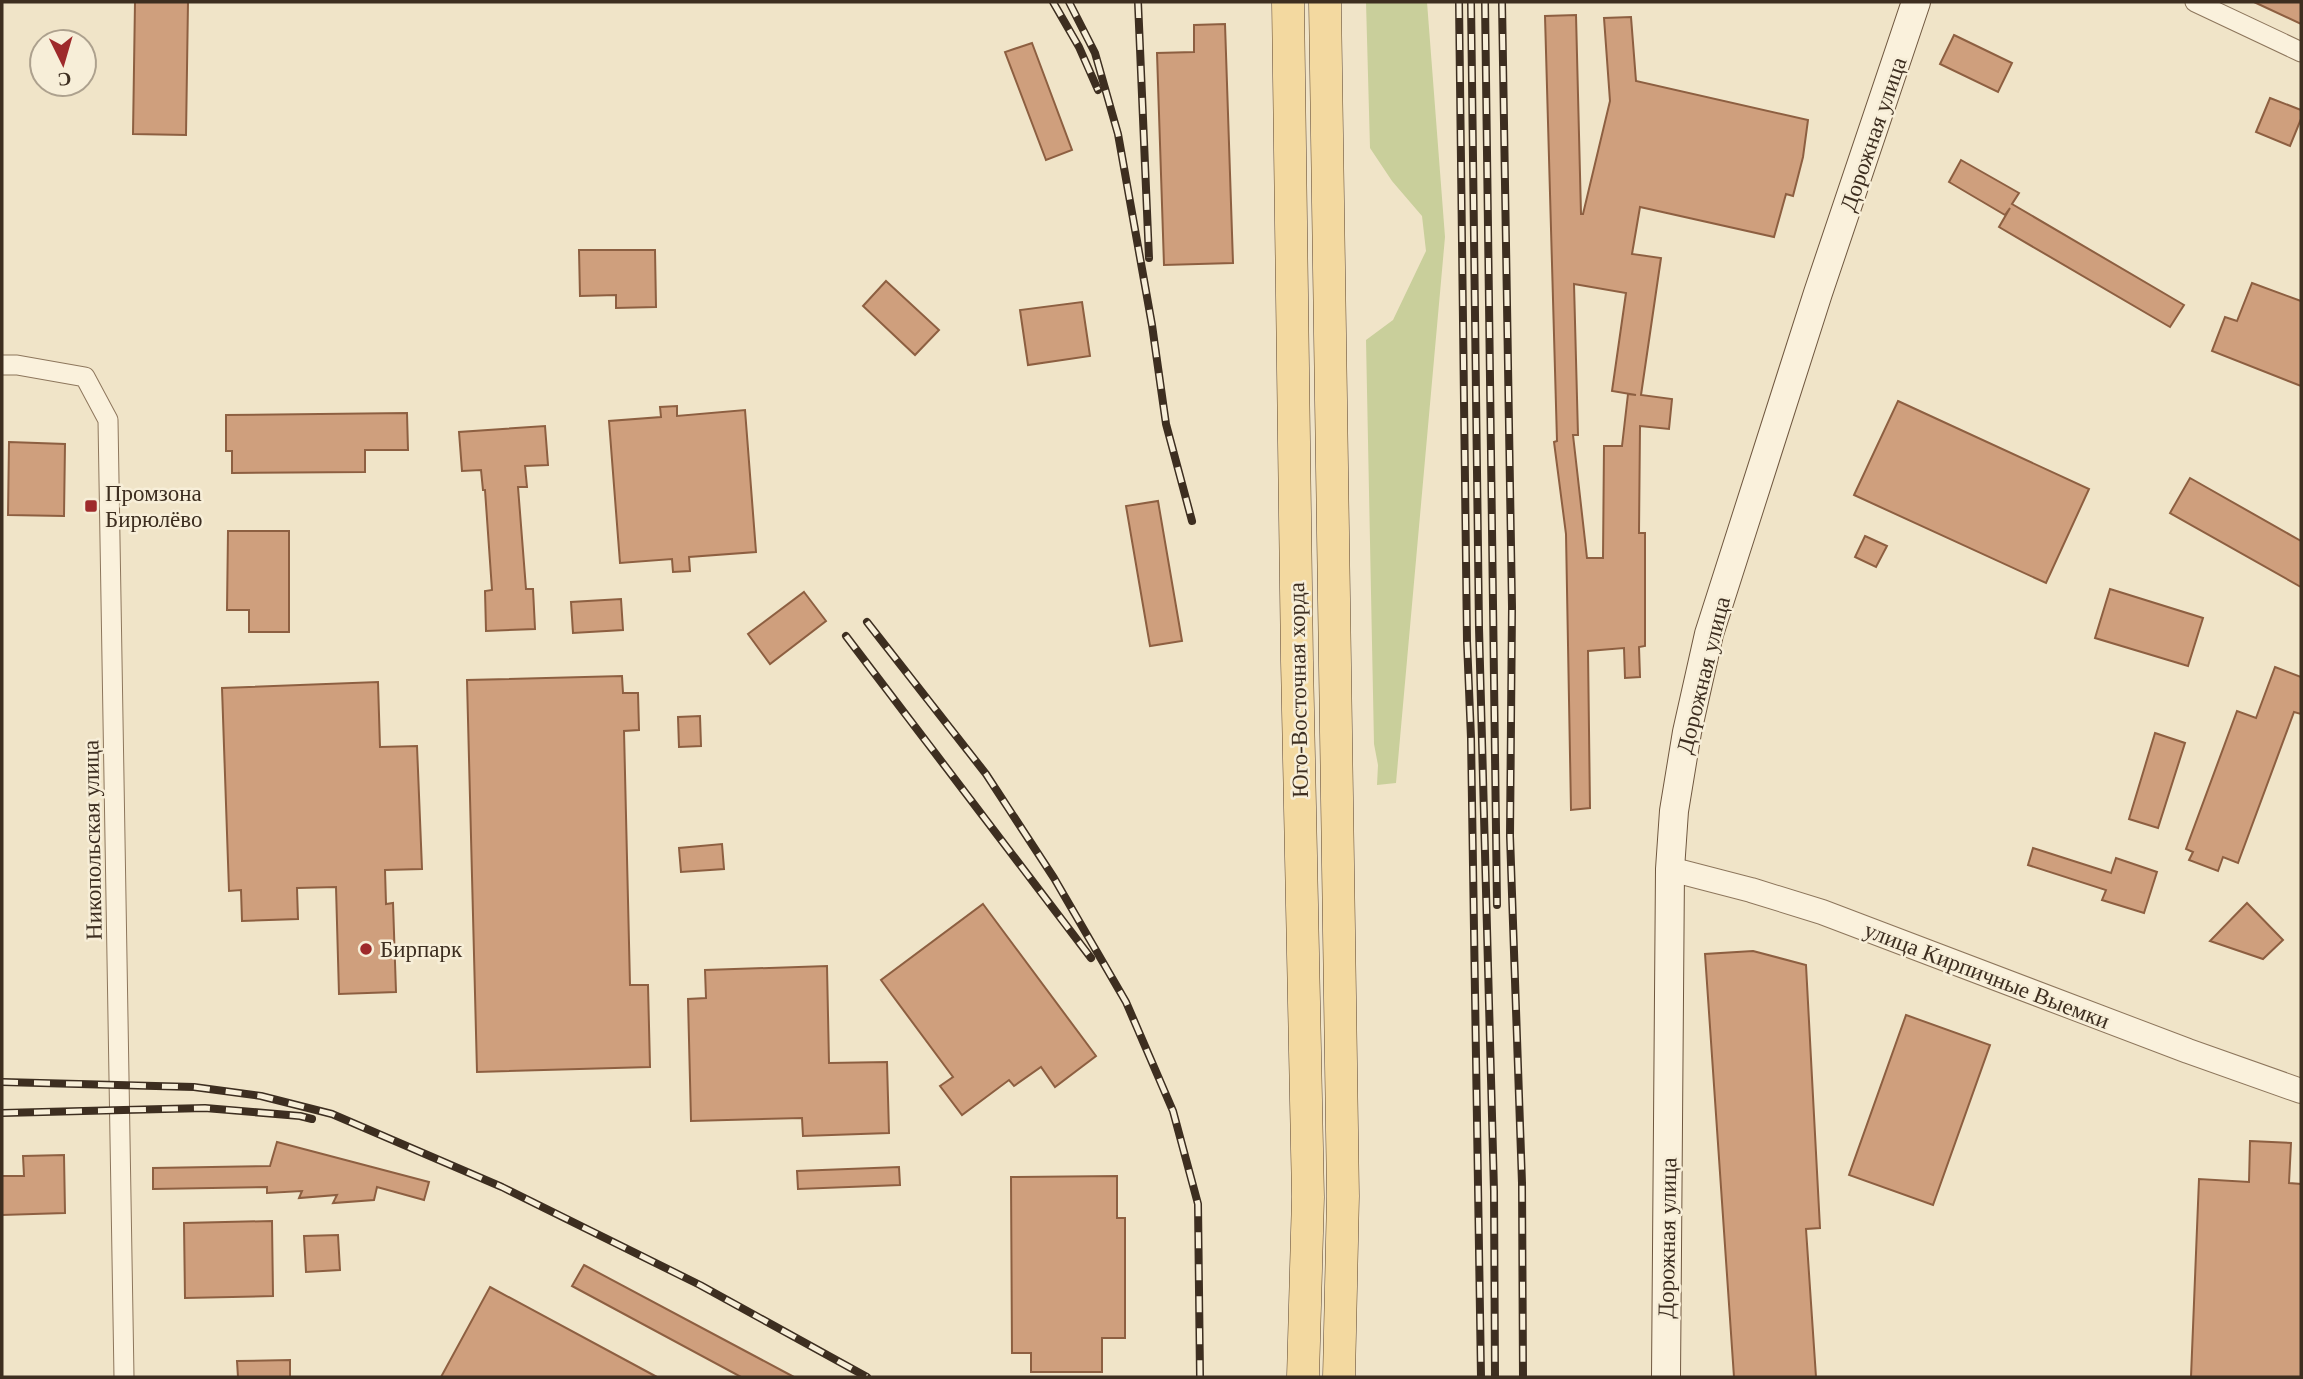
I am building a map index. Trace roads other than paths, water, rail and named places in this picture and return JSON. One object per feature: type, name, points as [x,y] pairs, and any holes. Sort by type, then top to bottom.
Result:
[{"type":"main road","name":"Юго-Восточная хорда","points":[[1288,2],[1308,1197],[1303,1377]]},
{"type":"main road","name":"Юго-Восточная хорда","points":[[1325,2],[1343,1196],[1339,1377]]},
{"type":"main road","name":"Дорожная улица","points":[[1666,1377],[1670,869],[1674,811],[1686,732],[1709,634],[1818,293],[1916,2]]},
{"type":"street","points":[[2195,2],[2301,52]]},
{"type":"street","name":"Никопольская улица","points":[[9,365],[85,377],[108,420],[124,1377]]},
{"type":"street","name":"улица Кирпичные Выемки","points":[[1670,869],[1822,912],[2301,1091]]},
{"type":"railway","points":[[1053,2],[1079,47],[1098,90]]},
{"type":"railway","points":[[1069,2],[1095,53],[1118,134],[1152,325],[1166,424],[1192,521]]},
{"type":"railway","points":[[1138,2],[1149,258]]},
{"type":"railway","points":[[1459,2],[1467,641],[1471,738],[1481,1377]]},
{"type":"railway","points":[[1471,2],[1479,628],[1494,1191],[1495,1377]]},
{"type":"railway","points":[[1485,2],[1497,905]]},
{"type":"railway","points":[[1502,2],[1512,607],[1510,836],[1522,1183],[1523,1377]]},
{"type":"railway","points":[[867,622],[986,774],[1054,878],[1126,1002],[1173,1111],[1198,1204],[1200,1377]]},
{"type":"railway","points":[[846,636],[1091,958]]},
{"type":"railway","points":[[2,1082],[194,1087],[261,1096],[332,1114],[502,1187],[700,1285],[867,1377]]},
{"type":"railway","points":[[2,1113],[205,1108],[312,1119]]},
{"type":"place","name":"Промзона Бирюлёво","points":[[91,506]]},
{"type":"place","name":"Бирпарк","points":[[366,949]]}]
